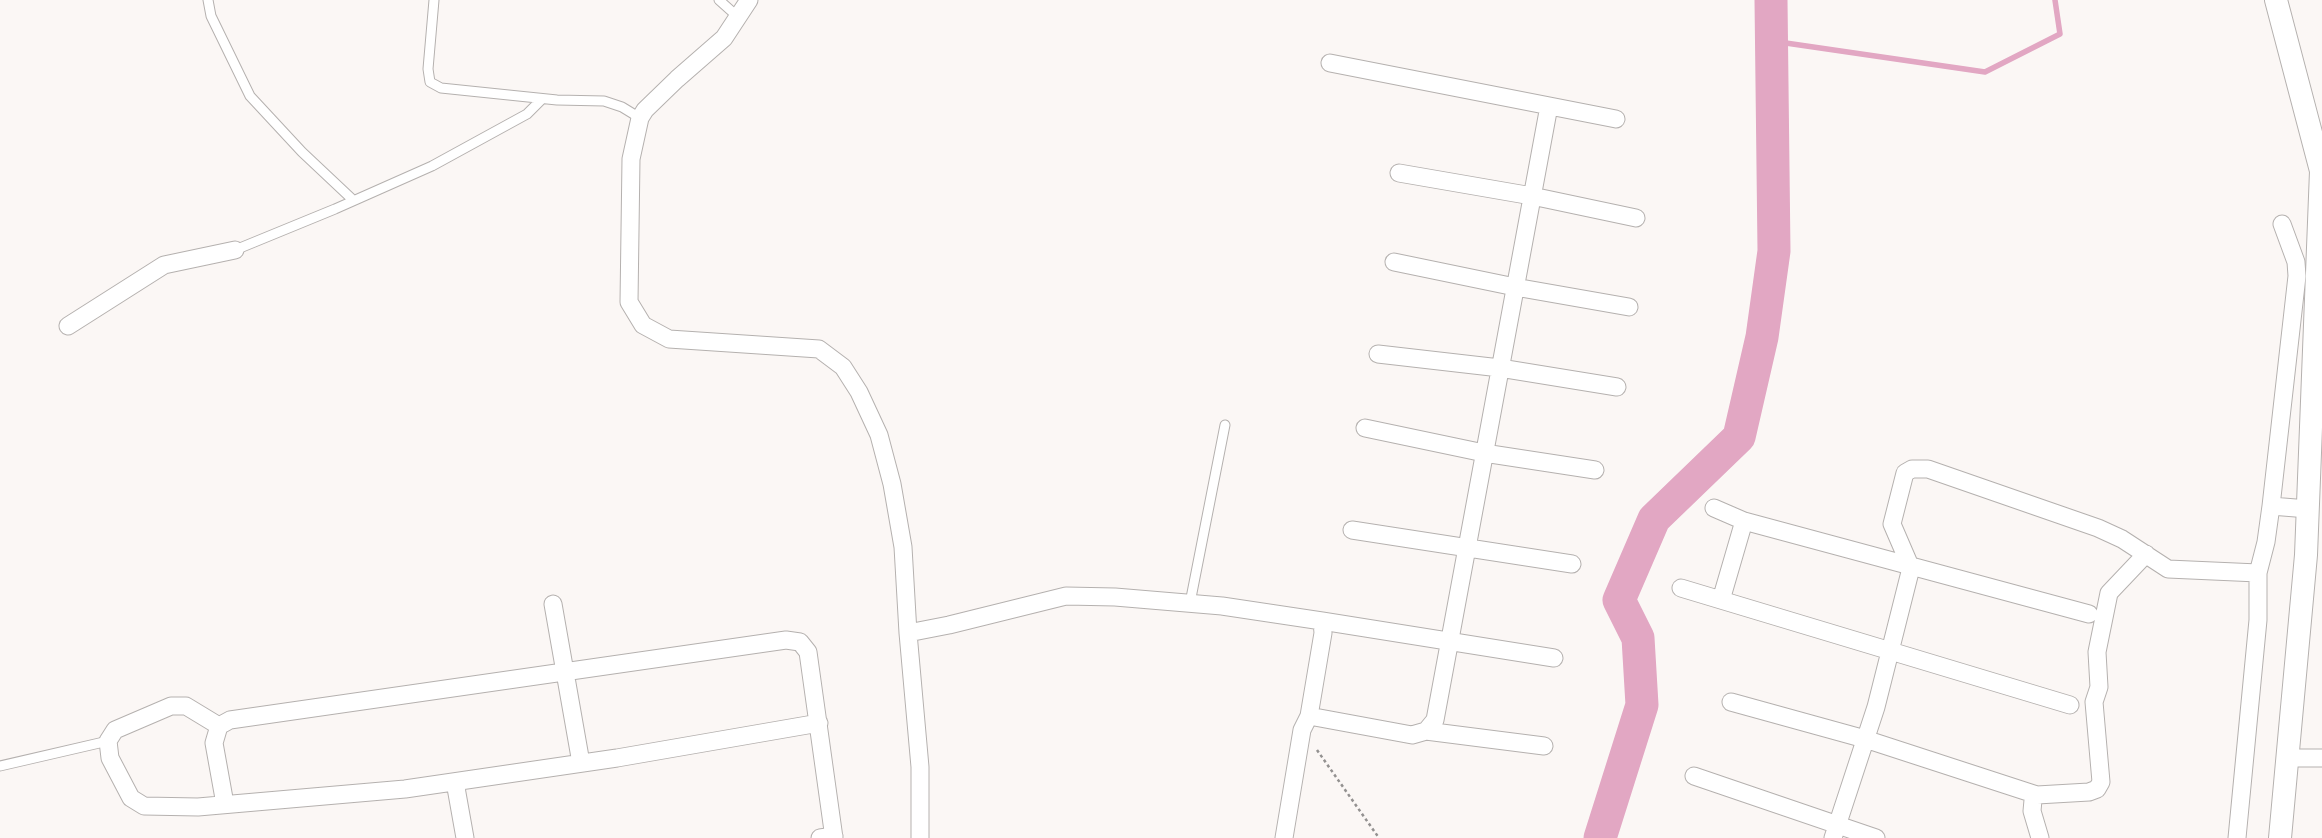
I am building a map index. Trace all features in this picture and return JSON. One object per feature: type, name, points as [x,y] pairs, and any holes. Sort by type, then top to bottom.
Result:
[{"type":"street","points":[[749,0],[724,38],[677,79],[645,110],[640,118],[631,159],[628,280],[629,302],[643,325],[669,339],[808,347],[819,349],[843,367],[859,392],[879,435],[892,484],[903,547],[908,633],[920,767],[920,838]]},
{"type":"street","points":[[2237,838],[2258,620],[2258,573],[2266,542],[2289,507],[2322,171],[2276,0]]},
{"type":"street","points":[[1330,63],[1616,119]]},
{"type":"street","points":[[1426,731],[1435,720],[1549,106]]},
{"type":"street","points":[[1399,173],[1532,196],[1636,218]]},
{"type":"street","points":[[2280,838],[2306,555],[2289,507],[2298,276],[2296,262],[2282,224]]},
{"type":"street","points":[[68,326],[164,265],[235,250]]},
{"type":"street","points":[[1394,262],[1515,287],[1629,307]]},
{"type":"street","points":[[1378,354],[1500,368],[1617,387]]},
{"type":"street","points":[[1365,428],[1484,453],[1595,470]]},
{"type":"street","points":[[1835,832],[1876,707],[1892,650],[1911,568],[1892,524],[1905,473],[1912,468],[1928,469],[2098,528],[2122,539],[2168,569],[2258,573]]},
{"type":"street","points":[[1714,508],[1744,521],[1911,568],[2089,614]]},
{"type":"street","points":[[1721,600],[1744,521]]},
{"type":"street","points":[[1352,530],[1572,564]]},
{"type":"street","points":[[1731,702],[1865,739],[2037,795],[2089,792],[2096,789],[2101,782],[2094,702],[2100,687],[2096,652],[2109,593],[2146,554]]},
{"type":"street","points":[[1681,588],[1892,650],[2070,705]]},
{"type":"street","points":[[908,633],[949,625],[1066,596],[1115,597],[1190,603],[1277,613],[1322,622],[1554,658]]},
{"type":"street","points":[[553,604],[581,763]]},
{"type":"street","points":[[1284,838],[1323,633],[1322,622]]},
{"type":"street","points":[[225,804],[214,743],[219,726],[230,720],[565,670],[786,640],[800,642],[808,652],[819,723],[829,837]]},
{"type":"street","points":[[219,726],[186,706],[171,706],[115,730],[108,741],[110,758],[131,798],[144,806],[198,807],[404,789],[581,763],[819,723]]},
{"type":"street","points":[[1306,723],[1412,735],[1426,731],[1544,746]]},
{"type":"street","points":[[2287,758],[2322,758]]},
{"type":"street","points":[[1694,776],[1835,832],[1876,838]]},
{"type":"street","points":[[455,782],[465,838]]},
{"type":"street","points":[[2037,795],[2033,800],[2032,811],[2040,838]]},
{"type":"lane","points":[[208,0],[211,16],[250,96],[302,152],[353,200]]},
{"type":"lane","points":[[434,0],[428,68],[430,82],[441,88],[455,91],[542,99],[604,101],[622,107],[640,118]]},
{"type":"lane","points":[[719,0],[738,17]]},
{"type":"lane","points":[[235,250],[335,209],[432,166],[513,123],[527,114],[542,99]]},
{"type":"lane","points":[[1190,603],[1225,425]]},
{"type":"lane","points":[[0,766],[108,741]]},
{"type":"path","points":[[1306,723],[1379,838]]},
{"type":"waterway","points":[[1600,838],[1642,705],[1638,638],[1619,600],[1654,519],[1739,437],[1762,337],[1774,251],[1771,0]]},
{"type":"waterway","points":[[1772,41],[1985,72],[2060,34],[2055,0]]}]
